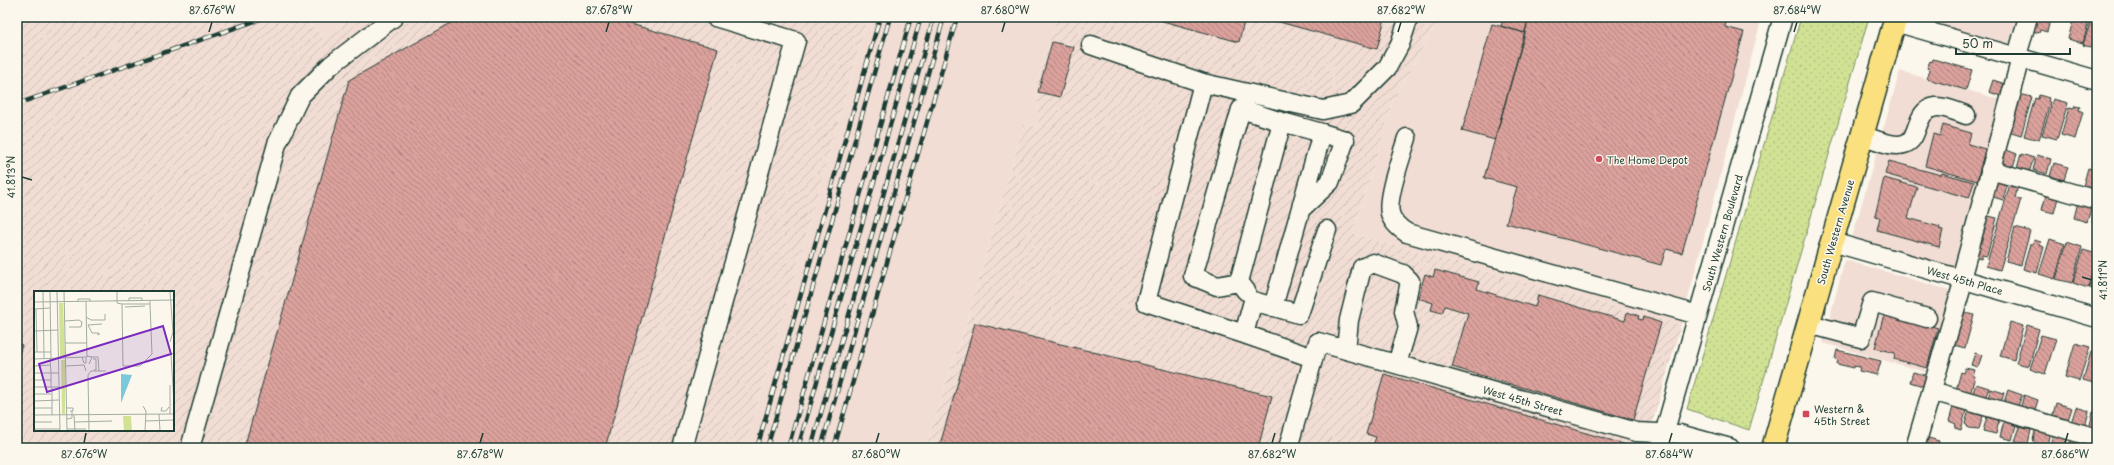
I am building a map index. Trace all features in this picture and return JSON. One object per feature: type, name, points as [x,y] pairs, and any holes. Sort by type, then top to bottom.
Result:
[{"type":"main road","name":"South Western Avenue","points":[[1773,448],[1895,19]]},
{"type":"street","points":[[190,448],[277,144],[300,96],[330,65],[394,17]]},
{"type":"street","points":[[682,448],[796,41],[715,17]]},
{"type":"street","points":[[1091,45],[1203,83],[1323,110],[1350,104],[1387,68],[1400,44],[1409,17]]},
{"type":"street","name":"South Western Boulevard","points":[[1662,441],[1783,17]]},
{"type":"street","points":[[1915,448],[1962,279],[2028,17]]},
{"type":"street","points":[[1895,19],[2097,80]]},
{"type":"street","name":"West 45th Street","points":[[1203,83],[1146,302],[1244,334],[1316,350],[1346,350],[1636,432],[1662,441],[1679,434],[1730,448]]},
{"type":"street","points":[[1862,135],[1899,145],[1906,144],[1912,140],[1920,118],[1931,108],[1938,106],[1966,115]]},
{"type":"street","points":[[1240,282],[1217,286],[1193,276],[1242,109],[1345,140],[1330,182],[1301,209]]},
{"type":"street","points":[[1282,122],[1240,282],[1253,301],[1299,314],[1326,230]]},
{"type":"street","points":[[1274,306],[1322,133]]},
{"type":"street","points":[[1407,138],[1389,205],[1393,220],[1398,227],[1407,233],[1698,315]]},
{"type":"street","points":[[1990,170],[2097,200]]},
{"type":"street","name":"West 45th Place","points":[[1832,242],[2097,318]]},
{"type":"street","points":[[1346,350],[1349,320],[1362,268],[1373,263],[1403,274],[1410,281],[1404,311],[1408,327],[1397,364]]},
{"type":"street","points":[[1244,334],[1253,301]]},
{"type":"street","points":[[1809,324],[1861,338],[1872,302],[1927,318]]},
{"type":"street","points":[[1288,448],[1316,350]]},
{"type":"street","points":[[1932,391],[2097,438]]},
{"type":"shaded area","points":[[17,17],[304,17],[323,38],[350,17],[868,17],[745,448],[17,448]]},
{"type":"shaded area","points":[[304,17],[350,17],[323,38]]},
{"type":"shaded area","points":[[868,17],[1057,17],[1036,86],[1039,127],[1024,124],[967,321],[925,448],[745,448]]},
{"type":"shaded area","points":[[1057,17],[1439,17],[1394,99],[1353,234],[1681,325],[1645,448],[925,448],[967,321],[1024,124],[1039,127],[1036,86]]},
{"type":"shaded area","points":[[1439,17],[1762,17],[1681,325],[1353,234],[1394,99]]},
{"type":"shaded area","points":[[1913,17],[2028,17],[2019,49]]},
{"type":"shaded area","points":[[1900,71],[2009,102],[1963,270],[1852,238]]},
{"type":"shaded area","points":[[1845,260],[1960,293],[1936,375],[1823,343]]},
{"type":"green space","points":[[1801,17],[1869,17],[1749,430],[1687,409]]},
{"type":"building","points":[[462,17],[606,17],[718,49],[605,448],[244,448],[349,80]]},
{"type":"building","points":[[1148,17],[1245,17],[1239,42]]},
{"type":"building","points":[[1261,17],[1399,17],[1397,22],[1385,18],[1377,49]]},
{"type":"building","points":[[1504,17],[1529,17],[1525,33],[1501,26]]},
{"type":"building","name":"The Home Depot","points":[[1529,17],[1727,17],[1725,27],[1744,32],[1682,253],[1666,249],[1661,265],[1506,223],[1517,187],[1484,178]]},
{"type":"building","points":[[2034,17],[2051,17],[2047,32],[2040,30],[2039,33],[2030,30]]},
{"type":"building","points":[[2074,17],[2090,17],[2083,43],[2068,39]]},
{"type":"building","points":[[2092,17],[2097,17],[2097,49],[2083,45]]},
{"type":"building","points":[[1492,24],[1525,33],[1495,140],[1462,131]]},
{"type":"building","points":[[1052,42],[1074,47],[1060,97],[1038,92]]},
{"type":"building","points":[[1933,59],[1972,70],[1966,90],[1927,79],[1930,69],[1927,68],[1930,61],[1932,62]]},
{"type":"building","points":[[1993,80],[2005,84],[2001,96],[1989,92]]},
{"type":"building","points":[[2019,94],[2032,97],[2021,136],[2008,132]]},
{"type":"building","points":[[2039,95],[2049,98],[2048,101],[2050,102],[2039,140],[2024,136],[2035,98],[2038,99]]},
{"type":"building","points":[[2053,99],[2068,103],[2057,139],[2042,135]]},
{"type":"building","points":[[2075,106],[2080,107],[2079,110],[2083,112],[2075,139],[2061,135],[2069,108],[2074,109]]},
{"type":"building","points":[[1943,125],[1971,133],[1968,144],[1985,149],[1977,181],[1925,166],[1933,134],[1940,136]]},
{"type":"building","points":[[2004,149],[2017,154],[2013,167],[2000,163]]},
{"type":"building","points":[[2021,154],[2034,158],[2029,172],[2017,168]]},
{"type":"building","points":[[2037,155],[2051,159],[2047,174],[2033,170]]},
{"type":"building","points":[[1889,161],[1974,182],[1969,198],[1885,174]]},
{"type":"building","points":[[2054,163],[2068,167],[2064,180],[2050,176]]},
{"type":"building","points":[[2088,168],[2097,170],[2097,190],[2083,186]]},
{"type":"building","points":[[1884,178],[1917,187],[1908,218],[1940,227],[1939,229],[1943,230],[1939,247],[1877,230],[1880,217],[1875,216]]},
{"type":"building","points":[[1994,181],[2007,185],[2003,200],[1990,196]]},
{"type":"building","points":[[2010,184],[2018,186],[2015,198],[2021,199],[2000,270],[1986,266]]},
{"type":"building","points":[[2046,195],[2058,198],[2054,213],[2042,210]]},
{"type":"building","points":[[2078,202],[2092,206],[2087,222],[2074,218]]},
{"type":"building","points":[[2097,208],[2097,224],[2092,222]]},
{"type":"building","points":[[1984,215],[1997,218],[1987,256],[1982,255],[1981,259],[1973,257]]},
{"type":"building","points":[[2015,227],[2030,231],[2021,265],[2006,261]]},
{"type":"building","points":[[2050,239],[2065,244],[2055,279],[2039,274]]},
{"type":"building","points":[[2034,240],[2041,242],[2040,245],[2044,247],[2037,273],[2023,269],[2030,244],[2033,244]]},
{"type":"building","points":[[2067,242],[2082,247],[2072,283],[2056,279]]},
{"type":"building","points":[[2083,250],[2097,254],[2088,288],[2073,283]]},
{"type":"building","points":[[2097,264],[2097,290],[2089,288]]},
{"type":"building","points":[[1435,270],[1479,282],[1477,289],[1535,307],[1538,295],[1625,321],[1627,312],[1639,316],[1638,319],[1643,320],[1644,317],[1661,323],[1633,420],[1452,367],[1468,313],[1445,306],[1442,313],[1431,310],[1433,303],[1418,298],[1425,274],[1433,277]]},
{"type":"building","points":[[1960,311],[1974,315],[1965,348],[1950,344]]},
{"type":"building","points":[[1889,314],[1938,328],[1927,368],[1894,359],[1895,353],[1875,348],[1883,318]]},
{"type":"building","points":[[2010,322],[2023,326],[2014,360],[2000,356]]},
{"type":"building","points":[[975,323],[1272,396],[1258,448],[939,448]]},
{"type":"building","points":[[2027,325],[2039,329],[2029,366],[2016,363]]},
{"type":"building","points":[[2041,335],[2056,339],[2045,374],[2030,369]]},
{"type":"building","points":[[17,343],[22,345],[17,361]]},
{"type":"building","points":[[2075,343],[2090,347],[2079,381],[2065,377]]},
{"type":"building","points":[[1837,350],[1881,361],[1877,375],[1859,371],[1860,367],[1854,366],[1854,368],[1837,364],[1838,360],[1835,359]]},
{"type":"building","points":[[2091,352],[2097,353],[2097,384],[2083,380]]},
{"type":"building","points":[[1975,353],[1982,355],[1978,367],[1971,365]]},
{"type":"building","points":[[1965,368],[1975,370],[1970,395],[1956,390],[1961,372],[1963,373]]},
{"type":"building","points":[[1913,372],[1929,376],[1926,387],[1910,382]]},
{"type":"building","points":[[1384,374],[1627,445],[1626,448],[1372,448],[1376,437],[1366,434]]},
{"type":"building","points":[[1976,384],[1989,388],[1985,399],[1972,395]]},
{"type":"building","points":[[1991,389],[2004,393],[2000,406],[1987,401]]},
{"type":"building","points":[[2008,390],[2022,395],[2017,409],[2003,405]]},
{"type":"building","points":[[2024,395],[2038,400],[2034,413],[2020,409]]},
{"type":"building","points":[[2056,403],[2072,408],[2067,423],[2052,418]]},
{"type":"building","points":[[1953,407],[1966,411],[1961,430],[1955,428],[1956,424],[1949,421]]},
{"type":"building","points":[[2076,407],[2089,411],[2085,427],[2071,423]]},
{"type":"building","points":[[1970,412],[1983,416],[1979,429],[1968,428],[1965,424],[1968,413]]},
{"type":"building","points":[[2093,412],[2097,413],[2097,431],[2089,429]]},
{"type":"building","points":[[1987,417],[1999,420],[1996,434],[1983,431]]},
{"type":"building","points":[[2004,421],[2016,425],[2012,440],[2000,437]]},
{"type":"building","points":[[2020,427],[2031,430],[2028,444],[2015,441]]},
{"type":"building","points":[[2040,430],[2050,433],[2046,448],[2036,447],[2033,440],[2035,431]]},
{"type":"building","points":[[2053,435],[2067,439],[2064,448],[2049,448]]},
{"type":"building","points":[[1925,437],[1939,441],[1937,448],[1922,448]]},
{"type":"building","points":[[2071,439],[2085,442],[2084,448],[2069,448]]},
{"type":"railway","points":[[17,104],[266,17]]},
{"type":"railway","points":[[757,448],[880,17]]},
{"type":"railway","points":[[767,448],[890,17]]},
{"type":"railway","points":[[788,448],[911,17]]},
{"type":"railway","points":[[798,448],[921,17]]},
{"type":"railway","points":[[811,448],[934,17]]},
{"type":"railway","points":[[821,448],[944,17]]},
{"type":"railway","points":[[834,448],[957,17]]},
{"type":"place","name":"The Home Depot","points":[[1599,159]]},
{"type":"place","name":"Western & 45th Street","points":[[1806,414]]}]
